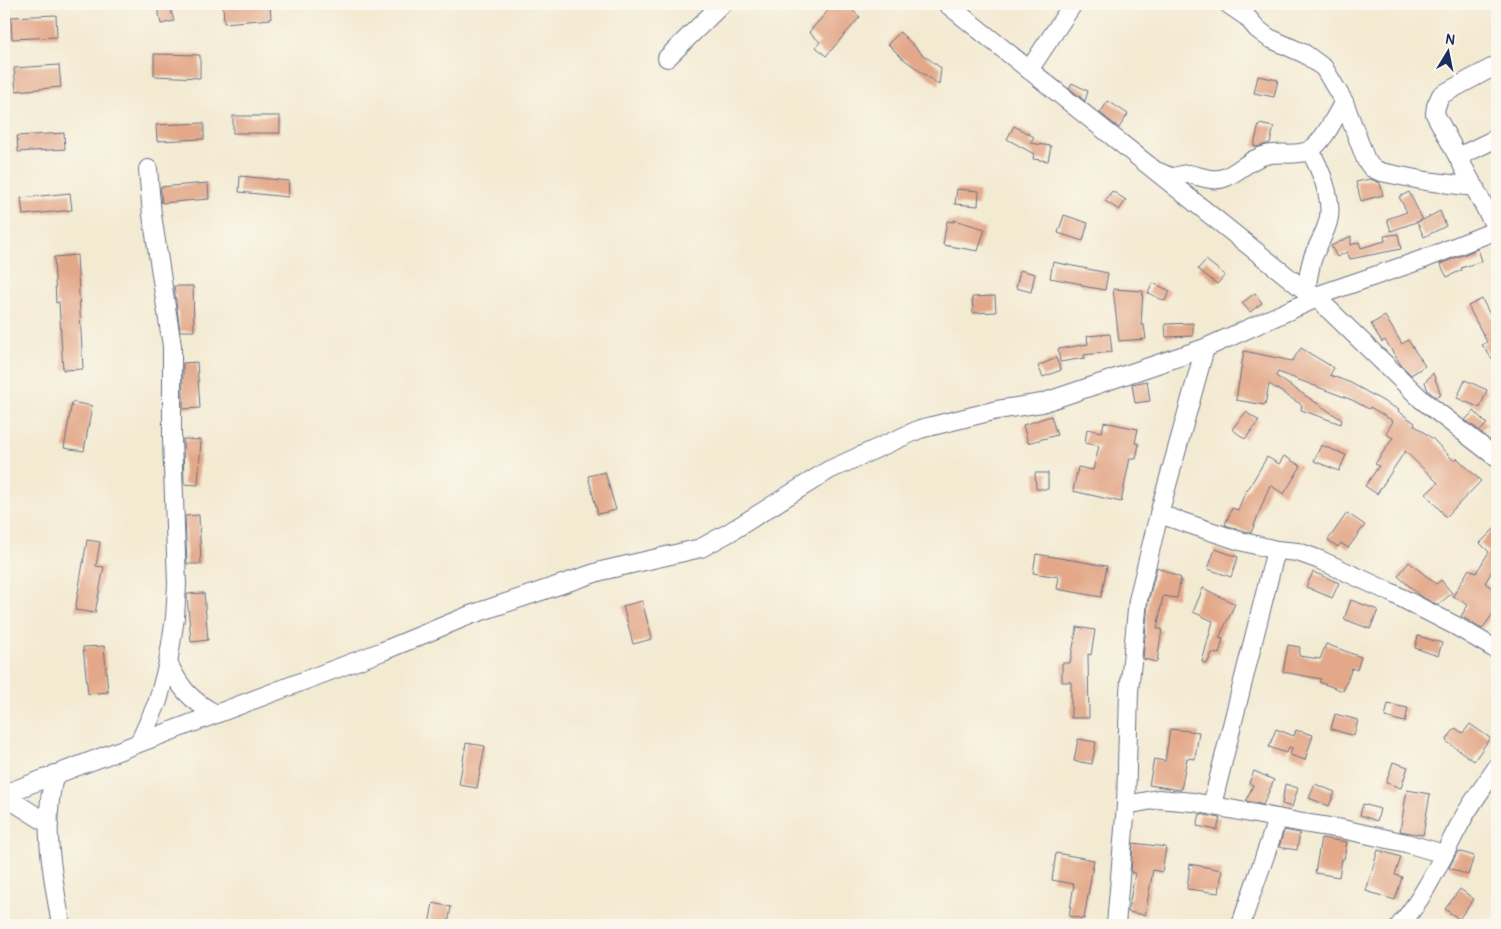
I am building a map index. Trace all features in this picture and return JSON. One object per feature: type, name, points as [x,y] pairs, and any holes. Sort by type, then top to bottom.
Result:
[{"type":"street","points":[[667,58],[722,4]]},
{"type":"street","points":[[947,4],[1312,296],[1422,400],[1497,458]]},
{"type":"street","points":[[1030,70],[1073,4]]},
{"type":"street","points":[[1228,4],[1247,17],[1257,29],[1269,38],[1305,54],[1324,68],[1344,102],[1366,160],[1372,168],[1381,172],[1426,181],[1474,187]]},
{"type":"street","points":[[4,794],[470,615],[601,571],[701,548],[730,532],[828,470],[920,429],[998,410],[1042,403],[1205,348],[1312,296],[1424,259],[1497,230],[1435,114],[1441,95],[1497,65]]},
{"type":"street","points":[[1159,172],[1172,177],[1186,174],[1212,180],[1223,179],[1256,158],[1283,152],[1297,154],[1310,150],[1319,142],[1344,102]]},
{"type":"street","points":[[1458,157],[1497,138]]},
{"type":"street","points":[[1310,150],[1322,176],[1330,215],[1313,257],[1312,296]]},
{"type":"street","points":[[140,741],[158,701],[168,663],[175,618],[177,584],[172,439],[172,346],[150,202],[148,169]]},
{"type":"street","points":[[1116,925],[1126,805],[1129,692],[1138,600],[1159,514],[1205,348]]},
{"type":"street","points":[[1159,514],[1240,541],[1276,550],[1298,552],[1381,588],[1456,626],[1497,650]]},
{"type":"street","points":[[1212,805],[1276,550]]},
{"type":"street","points":[[168,663],[178,684],[188,696],[216,714]]},
{"type":"street","points":[[1400,925],[1410,914],[1462,819],[1497,767]]},
{"type":"street","points":[[55,774],[50,793],[49,824],[55,890],[61,925]]},
{"type":"street","points":[[4,799],[18,804],[49,824]]},
{"type":"street","points":[[1126,805],[1158,799],[1212,805],[1406,842],[1444,854]]},
{"type":"street","points":[[1241,925],[1257,875],[1268,850],[1277,818]]},
{"type":"building","points":[[223,4],[270,4],[271,19],[224,23]]},
{"type":"building","points":[[834,4],[845,4],[860,17],[826,56],[816,47],[820,42],[809,32]]},
{"type":"building","points":[[170,7],[174,21],[161,24],[158,9]]},
{"type":"building","points":[[56,15],[57,37],[12,39],[11,17]]},
{"type":"building","points":[[900,32],[922,54],[941,68],[939,85],[901,57],[888,44]]},
{"type":"building","points":[[154,54],[200,55],[200,78],[154,76]]},
{"type":"building","points":[[59,65],[61,87],[16,91],[14,68]]},
{"type":"building","points":[[1258,76],[1278,80],[1274,97],[1254,93]]},
{"type":"building","points":[[1072,83],[1088,91],[1085,101],[1069,88]]},
{"type":"building","points":[[1108,101],[1128,114],[1119,128],[1100,113]]},
{"type":"building","points":[[233,116],[280,116],[280,133],[233,133]]},
{"type":"building","points":[[204,123],[204,139],[157,141],[156,125]]},
{"type":"building","points":[[1259,124],[1274,127],[1270,143],[1257,147],[1254,146]]},
{"type":"building","points":[[1014,126],[1034,137],[1030,143],[1051,146],[1048,161],[1033,159],[1034,154],[1007,139]]},
{"type":"building","points":[[64,133],[65,149],[18,152],[17,136]]},
{"type":"building","points":[[240,176],[289,181],[288,197],[239,192]]},
{"type":"building","points":[[1370,179],[1380,183],[1383,195],[1361,201],[1356,182]]},
{"type":"building","points":[[208,183],[209,199],[162,203],[160,187]]},
{"type":"building","points":[[957,189],[979,191],[978,206],[955,204]]},
{"type":"building","points":[[1112,191],[1126,200],[1119,210],[1105,201]]},
{"type":"building","points":[[1409,192],[1423,220],[1440,211],[1446,226],[1424,237],[1417,222],[1422,220],[1391,231],[1387,219],[1407,212],[1399,197]]},
{"type":"building","points":[[70,193],[72,210],[23,215],[21,198]]},
{"type":"building","points":[[1064,215],[1088,223],[1083,241],[1058,233]]},
{"type":"building","points":[[954,220],[985,229],[978,251],[943,245],[947,221],[954,222]]},
{"type":"building","points":[[1398,234],[1401,249],[1350,259],[1347,252],[1337,257],[1331,246],[1351,236],[1351,245],[1359,242],[1361,248],[1385,241],[1384,236]]},
{"type":"building","points":[[1478,249],[1482,261],[1461,268],[1462,270],[1447,277],[1440,264]]},
{"type":"building","points":[[77,255],[83,369],[63,370],[59,302],[56,303],[54,257]]},
{"type":"building","points":[[1206,260],[1225,275],[1217,284],[1198,269]]},
{"type":"building","points":[[1053,262],[1108,273],[1105,290],[1050,278]]},
{"type":"building","points":[[1020,270],[1035,274],[1031,292],[1016,288]]},
{"type":"building","points":[[1153,283],[1170,291],[1165,301],[1148,293]]},
{"type":"building","points":[[174,286],[193,286],[194,331],[180,331]]},
{"type":"building","points":[[1113,289],[1143,291],[1141,325],[1144,325],[1146,339],[1119,341]]},
{"type":"building","points":[[1255,293],[1262,303],[1250,312],[1242,303]]},
{"type":"building","points":[[995,296],[996,312],[973,313],[972,297]]},
{"type":"building","points":[[1482,299],[1497,328],[1497,365],[1482,345],[1487,342],[1468,306]]},
{"type":"building","points":[[1385,316],[1402,344],[1408,340],[1425,366],[1411,375],[1401,365],[1385,340],[1382,342],[1371,324]]},
{"type":"building","points":[[1193,323],[1193,336],[1166,337],[1165,324]]},
{"type":"building","points":[[1110,334],[1112,352],[1084,355],[1085,358],[1060,362],[1058,349],[1088,344],[1087,336]]},
{"type":"building","points":[[1301,348],[1334,368],[1330,375],[1351,383],[1399,410],[1415,423],[1414,425],[1433,439],[1454,461],[1457,458],[1481,481],[1446,517],[1426,494],[1438,483],[1405,451],[1377,494],[1365,486],[1379,466],[1375,464],[1393,438],[1386,434],[1393,421],[1370,407],[1369,409],[1352,400],[1278,372],[1276,376],[1342,420],[1341,424],[1301,410],[1302,405],[1269,384],[1265,405],[1236,400],[1244,351],[1292,361]]},
{"type":"building","points":[[1056,358],[1061,370],[1043,377],[1038,366]]},
{"type":"building","points":[[197,362],[200,408],[183,409],[183,363]]},
{"type":"building","points":[[1433,373],[1441,395],[1436,397],[1428,391],[1425,382]]},
{"type":"building","points":[[1465,380],[1487,390],[1480,408],[1457,398]]},
{"type":"building","points":[[1147,381],[1150,401],[1135,403],[1132,384]]},
{"type":"building","points":[[72,402],[92,406],[84,451],[64,448]]},
{"type":"building","points":[[1474,411],[1487,424],[1480,431],[1465,420]]},
{"type":"building","points":[[1246,412],[1259,421],[1245,439],[1232,429]]},
{"type":"building","points":[[1051,416],[1057,435],[1028,443],[1023,425]]},
{"type":"building","points":[[1104,422],[1138,429],[1135,443],[1139,444],[1136,459],[1130,458],[1121,502],[1073,491],[1078,467],[1093,470],[1099,446],[1085,443],[1087,429],[1102,432]]},
{"type":"building","points":[[183,439],[201,440],[198,485],[184,484]]},
{"type":"building","points":[[1321,445],[1346,455],[1339,471],[1314,461]]},
{"type":"building","points":[[1284,456],[1301,466],[1284,494],[1270,485],[1251,533],[1225,525],[1232,508],[1238,510],[1246,490],[1267,457],[1279,464]]},
{"type":"building","points":[[605,472],[616,510],[598,514],[588,476]]},
{"type":"building","points":[[1035,473],[1048,473],[1048,489],[1036,489]]},
{"type":"building","points":[[1347,513],[1365,525],[1348,548],[1341,543],[1338,547],[1328,540]]},
{"type":"building","points":[[199,515],[201,564],[187,564],[185,516]]},
{"type":"building","points":[[1497,526],[1497,563],[1485,583],[1497,592],[1497,608],[1482,629],[1461,616],[1468,605],[1453,596],[1469,569],[1476,573],[1489,552],[1480,543]]},
{"type":"building","points":[[87,540],[100,542],[96,566],[104,567],[95,613],[75,610]]},
{"type":"building","points":[[1215,549],[1238,557],[1231,577],[1208,569]]},
{"type":"building","points":[[1036,554],[1107,566],[1101,597],[1057,589],[1059,577],[1033,573]]},
{"type":"building","points":[[1409,562],[1436,584],[1441,580],[1452,593],[1438,605],[1420,596],[1398,576]]},
{"type":"building","points":[[1157,567],[1181,578],[1177,598],[1163,596],[1157,629],[1162,629],[1157,662],[1143,659],[1148,602]]},
{"type":"building","points":[[1313,572],[1339,583],[1332,598],[1306,587]]},
{"type":"building","points":[[1203,588],[1235,604],[1219,638],[1223,639],[1219,654],[1212,653],[1207,664],[1202,662],[1213,621],[1193,612]]},
{"type":"building","points":[[204,593],[208,640],[191,642],[187,594]]},
{"type":"building","points":[[1351,600],[1378,610],[1370,629],[1344,619]]},
{"type":"building","points":[[642,601],[652,639],[633,644],[623,606]]},
{"type":"building","points":[[1077,627],[1095,630],[1091,655],[1088,654],[1089,718],[1071,718],[1071,682],[1062,682],[1062,663],[1070,663]]},
{"type":"building","points":[[1418,636],[1442,643],[1438,656],[1415,648]]},
{"type":"building","points":[[1326,644],[1361,657],[1357,670],[1352,668],[1343,691],[1319,682],[1321,679],[1283,672],[1288,645],[1300,647],[1299,656],[1320,659]]},
{"type":"building","points":[[104,646],[108,692],[88,694],[83,647]]},
{"type":"building","points":[[1388,704],[1408,708],[1405,722],[1385,717]]},
{"type":"building","points":[[1335,714],[1358,720],[1354,736],[1331,729]]},
{"type":"building","points":[[1470,724],[1490,738],[1474,761],[1446,741],[1455,728],[1463,733]]},
{"type":"building","points":[[1170,729],[1199,732],[1195,759],[1187,758],[1181,790],[1149,785],[1154,759],[1165,761]]},
{"type":"building","points":[[1276,729],[1294,736],[1296,730],[1313,735],[1305,760],[1290,755],[1292,748],[1289,747],[1286,753],[1269,747]]},
{"type":"building","points":[[1078,739],[1096,742],[1092,764],[1074,761]]},
{"type":"building","points":[[466,743],[485,746],[477,788],[459,785]]},
{"type":"building","points":[[1393,762],[1408,767],[1401,788],[1386,783]]},
{"type":"building","points":[[1254,771],[1274,780],[1263,805],[1246,801],[1253,785],[1249,783]]},
{"type":"building","points":[[1285,784],[1298,788],[1292,807],[1282,804]]},
{"type":"building","points":[[1315,784],[1335,792],[1329,806],[1309,798]]},
{"type":"building","points":[[1407,790],[1430,794],[1423,835],[1400,831]]},
{"type":"building","points":[[1363,804],[1380,809],[1377,821],[1360,815]]},
{"type":"building","points":[[1200,814],[1220,818],[1217,830],[1197,826]]},
{"type":"building","points":[[1284,830],[1300,833],[1297,850],[1279,847]]},
{"type":"building","points":[[1321,838],[1347,842],[1339,877],[1315,873]]},
{"type":"building","points":[[1133,843],[1166,847],[1162,872],[1153,870],[1145,915],[1128,912],[1135,873],[1131,873]]},
{"type":"building","points":[[1378,850],[1401,857],[1395,875],[1402,877],[1395,900],[1366,891]]},
{"type":"building","points":[[1458,851],[1474,856],[1468,875],[1449,868]]},
{"type":"building","points":[[1056,853],[1094,860],[1084,919],[1069,916],[1074,884],[1052,880]]},
{"type":"building","points":[[1190,864],[1222,870],[1219,893],[1187,889]]},
{"type":"building","points":[[1460,889],[1474,899],[1459,919],[1445,909]]},
{"type":"building","points":[[433,903],[451,907],[448,925],[429,925]]}]
